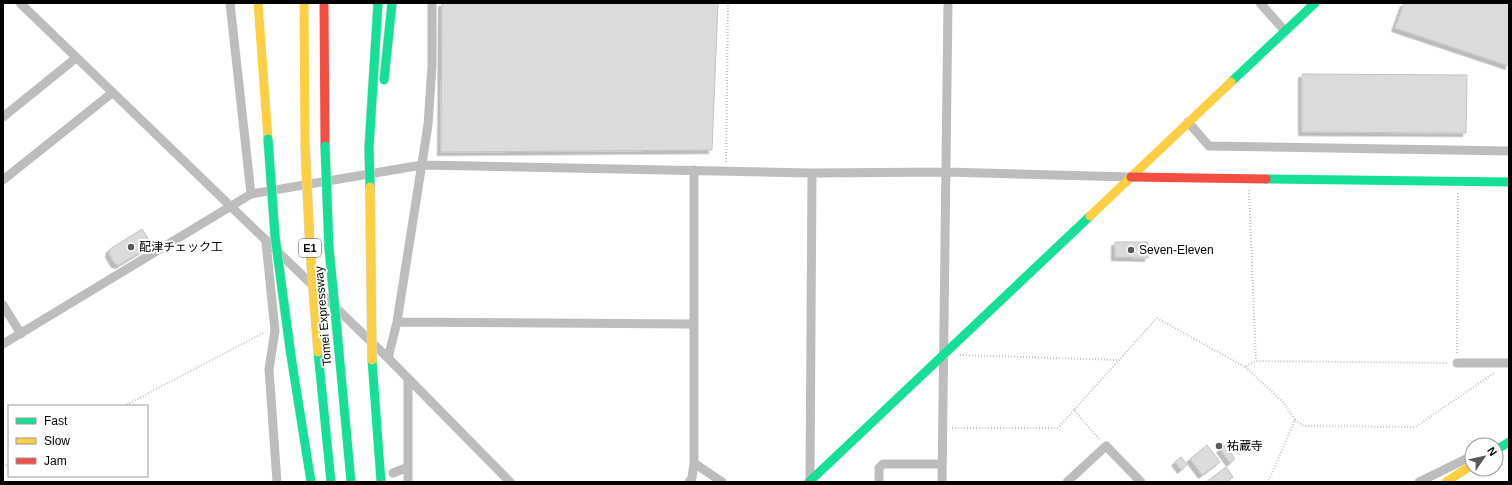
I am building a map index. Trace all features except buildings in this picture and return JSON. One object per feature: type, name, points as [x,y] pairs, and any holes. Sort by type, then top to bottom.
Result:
[{"type":"main road","points":[[258,3],[275,236],[291,356],[311,482]]},
{"type":"main road","points":[[265,3],[266,110]]},
{"type":"main road","name":"Tomei Expressway","points":[[304,3],[305,144],[310,248],[318,352],[331,482]]},
{"type":"main road","name":"Tomei Expressway","points":[[324,3],[325,146],[329,248],[351,482]]},
{"type":"main road","points":[[378,3],[369,148],[369,236],[372,360],[381,482]]},
{"type":"main road","points":[[383,86],[392,3]]},
{"type":"main road","points":[[809,481],[1315,3]]},
{"type":"main road","points":[[369,236],[380,116]]},
{"type":"main road","points":[[1131,177],[1509,182]]},
{"type":"main road","points":[[1446,482],[1464,470]]},
{"type":"street","points":[[20,3],[266,242],[388,358],[510,482]]},
{"type":"street","points":[[230,3],[251,194]]},
{"type":"street","points":[[388,358],[397,322],[428,125],[432,66],[432,3]]},
{"type":"street","points":[[942,482],[948,3]]},
{"type":"street","points":[[1260,3],[1285,31]]},
{"type":"street","points":[[3,117],[76,58]]},
{"type":"street","points":[[3,180],[112,93]]},
{"type":"street","points":[[1188,122],[1209,146],[1509,151]]},
{"type":"street","points":[[3,344],[251,194],[422,165],[812,173],[946,172],[1131,177]]},
{"type":"street","points":[[689,482],[692,478],[694,463],[694,170]]},
{"type":"street","points":[[809,481],[812,173]]},
{"type":"street","points":[[266,242],[275,326],[269,369],[278,482]]},
{"type":"street","points":[[3,305],[20,334]]},
{"type":"street","points":[[397,322],[693,324]]},
{"type":"street","points":[[1456,363],[1508,364]]},
{"type":"street","points":[[408,380],[408,482]]},
{"type":"street","points":[[1066,482],[1106,446],[1141,482]]},
{"type":"street","points":[[1419,482],[1464,460]]},
{"type":"street","points":[[694,463],[722,482]]},
{"type":"street","points":[[879,482],[879,468],[883,464],[942,464]]},
{"type":"street","points":[[393,473],[408,467]]},
{"type":"path","points":[[726,171],[728,3]]},
{"type":"path","points":[[1249,179],[1256,361]]},
{"type":"path","points":[[1245,367],[1256,361],[1456,363],[1458,181]]},
{"type":"path","points":[[943,428],[1058,428],[1158,318],[1245,367],[1283,402],[1296,420],[1304,426],[1415,427],[1508,364]]},
{"type":"path","points":[[126,405],[275,326]]},
{"type":"path","points":[[943,354],[1119,360]]},
{"type":"path","points":[[1074,410],[1106,446]]},
{"type":"path","points":[[1268,482],[1296,420]]},
{"type":"traffic: fast","points":[[370,187],[369,148],[378,3]]},
{"type":"traffic: fast","points":[[384,80],[392,3]]},
{"type":"traffic: fast","points":[[1231,82],[1315,3]]},
{"type":"traffic: fast","points":[[268,139],[275,236],[291,356]]},
{"type":"traffic: fast","points":[[325,146],[329,248],[339,352]]},
{"type":"traffic: fast","points":[[1266,179],[1509,182]]},
{"type":"traffic: fast","points":[[809,482],[1090,216]]},
{"type":"traffic: fast","points":[[318,352],[331,482]]},
{"type":"traffic: fast","points":[[339,352],[351,482]]},
{"type":"traffic: fast","points":[[291,356],[311,482]]},
{"type":"traffic: fast","points":[[372,360],[381,482]]},
{"type":"traffic: fast","points":[[1504,445],[1509,442]]},
{"type":"traffic: slow","points":[[258,3],[268,139]]},
{"type":"traffic: slow","points":[[304,3],[305,144]]},
{"type":"traffic: slow","points":[[1090,216],[1231,82]]},
{"type":"traffic: slow","points":[[305,144],[310,248],[318,352]]},
{"type":"traffic: slow","points":[[370,187],[372,360]]},
{"type":"traffic: slow","points":[[1446,482],[1464,470]]},
{"type":"traffic: jam","points":[[324,3],[325,146]]},
{"type":"traffic: jam","points":[[1131,177],[1266,179]]},
{"type":"place","name":"配津チェック工","points":[[131,247]]},
{"type":"place","name":"Seven-Eleven","points":[[1131,250]]},
{"type":"place","name":"祐蔵寺","points":[[1219,446]]}]
